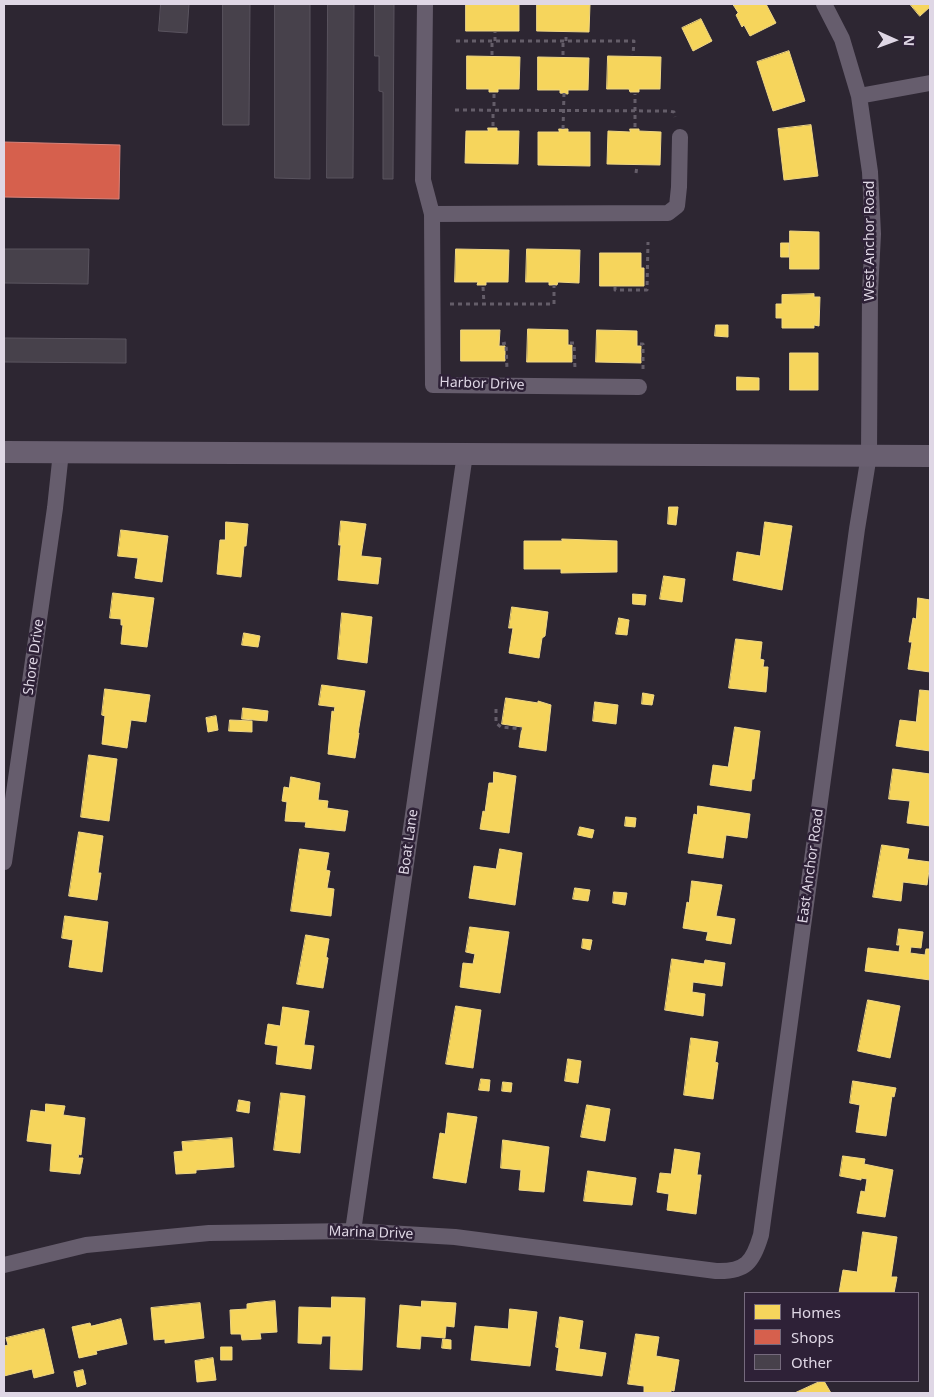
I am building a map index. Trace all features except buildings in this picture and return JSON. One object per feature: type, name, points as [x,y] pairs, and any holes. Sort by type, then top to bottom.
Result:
[{"type":"main road","points":[[4,452],[930,456]]},
{"type":"street","name":"Harbor Drive","points":[[425,4],[423,180],[432,214],[433,385],[641,379]]},
{"type":"street","name":"West Anchor Road","points":[[824,4],[842,39],[860,96],[870,172],[873,234],[870,292],[868,455]]},
{"type":"street","points":[[860,96],[930,83]]},
{"type":"street","points":[[432,214],[668,213],[678,206],[680,137]]},
{"type":"street","name":"Shore Drive","points":[[4,862],[55,508],[61,452]]},
{"type":"street","name":"Boat Lane","points":[[353,1231],[464,454]]},
{"type":"street","name":"East Anchor Road","points":[[740,1269],[752,1259],[761,1235],[868,455]]},
{"type":"street","name":"Marina Drive","points":[[4,1265],[86,1245],[209,1232],[353,1231],[455,1237],[708,1270],[740,1269]]},
{"type":"path","points":[[492,55],[496,32]]},
{"type":"path","points":[[563,55],[566,33]]},
{"type":"path","points":[[456,41],[634,41],[634,55]]},
{"type":"path","points":[[563,129],[564,93]]},
{"type":"path","points":[[492,126],[494,94]]},
{"type":"path","points":[[635,94],[635,127]]},
{"type":"path","points":[[455,110],[672,111],[676,117]]},
{"type":"path","points":[[636,172],[637,166]]},
{"type":"path","points":[[615,287],[615,290],[646,290],[648,242]]},
{"type":"path","points":[[447,304],[554,304],[554,285]]},
{"type":"path","points":[[483,287],[484,304]]},
{"type":"path","points":[[502,344],[506,343],[507,371]]},
{"type":"path","points":[[570,343],[574,343],[575,371]]},
{"type":"path","points":[[640,344],[643,344],[641,379]]},
{"type":"path","points":[[496,709],[496,723],[501,727],[522,729]]}]
